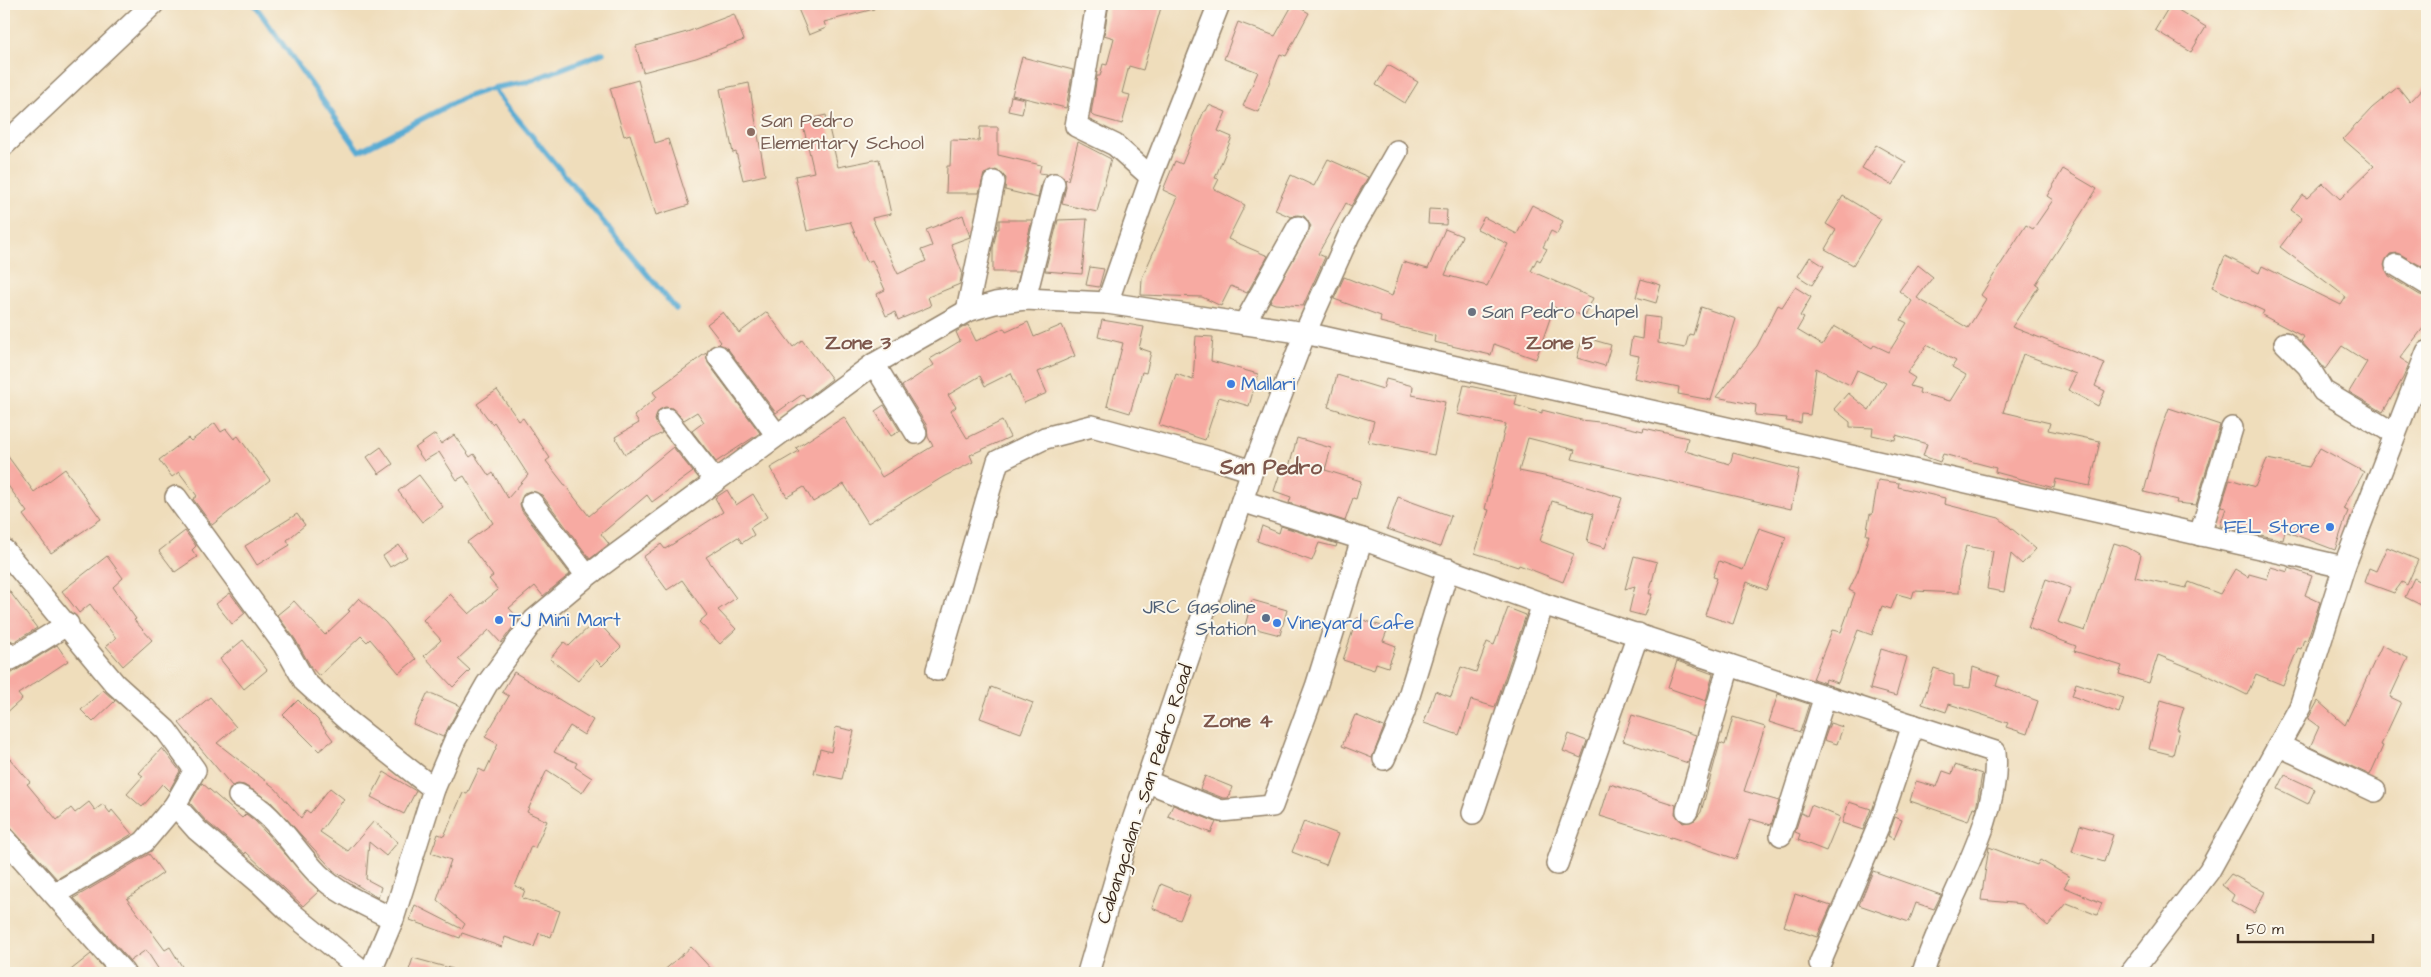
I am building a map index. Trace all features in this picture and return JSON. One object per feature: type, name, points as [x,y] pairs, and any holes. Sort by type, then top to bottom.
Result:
[{"type":"street","points":[[4,145],[153,4]]},
{"type":"street","points":[[1097,4],[1076,126],[1115,144],[1151,177]]},
{"type":"street","points":[[1107,303],[1151,177],[1219,4]]},
{"type":"street","name":"Cabangcalan - San Pedro Road","points":[[1088,973],[1132,826],[1252,471],[1305,333],[1349,235],[1397,151]]},
{"type":"street","points":[[966,311],[994,182]]},
{"type":"street","points":[[1025,299],[1054,184]]},
{"type":"street","points":[[1244,324],[1298,227]]},
{"type":"street","points":[[2396,266],[2427,284]]},
{"type":"street","points":[[370,973],[393,920],[434,789],[455,740],[487,684],[534,620],[587,576],[776,434],[874,364],[966,311],[995,303],[1025,299],[1107,303],[1305,333],[2344,567]]},
{"type":"street","points":[[2284,343],[2308,366],[2323,391],[2395,434]]},
{"type":"street","points":[[2130,973],[2209,872],[2300,707],[2344,567],[2427,352]]},
{"type":"street","points":[[718,356],[776,434]]},
{"type":"street","points":[[874,364],[916,433]]},
{"type":"street","points":[[667,420],[715,480]]},
{"type":"street","points":[[937,670],[998,461],[1045,438],[1092,426],[1252,471]]},
{"type":"street","points":[[2200,535],[2232,428]]},
{"type":"street","points":[[176,498],[284,645],[305,682],[348,721],[434,789]]},
{"type":"street","points":[[1242,500],[1362,539],[1543,604],[1995,752],[1997,772],[1981,833],[1922,973]]},
{"type":"street","points":[[532,502],[587,576]]},
{"type":"street","points":[[1148,782],[1221,811],[1272,806],[1316,687],[1362,539]]},
{"type":"street","points":[[4,550],[68,624],[115,684],[166,730],[195,770],[175,805],[144,842],[55,894]]},
{"type":"street","points":[[1384,759],[1404,712],[1448,569]]},
{"type":"street","points":[[1473,813],[1526,662],[1543,604]]},
{"type":"street","points":[[4,650],[11,659],[68,624]]},
{"type":"street","points":[[1557,864],[1638,634]]},
{"type":"street","points":[[1687,811],[1729,665]]},
{"type":"street","points":[[1781,835],[1825,696]]},
{"type":"street","points":[[1820,963],[1881,820],[1913,725]]},
{"type":"street","points":[[2280,746],[2375,791]]},
{"type":"street","points":[[239,796],[271,816],[297,852],[320,876],[351,898],[393,920]]},
{"type":"street","points":[[175,805],[197,830],[261,884],[289,911],[365,973]]},
{"type":"street","points":[[4,838],[124,973]]},
{"type":"building","points":[[796,4],[873,4],[874,9],[824,22],[826,28],[809,35]]},
{"type":"building","points":[[1109,4],[1162,4],[1143,70],[1129,66],[1122,93],[1130,95],[1122,124],[1091,114],[1097,76],[1100,76],[1103,64],[1107,65],[1114,38],[1104,35]]},
{"type":"building","points":[[1293,4],[1309,13],[1286,56],[1280,54],[1258,112],[1243,106],[1258,72],[1224,59],[1238,22],[1275,36]]},
{"type":"building","points":[[2170,5],[2206,27],[2191,52],[2155,30]]},
{"type":"building","points":[[734,14],[744,40],[696,58],[643,72],[636,46],[687,32]]},
{"type":"building","points":[[1022,57],[1073,70],[1066,108],[1012,95]]},
{"type":"building","points":[[1388,65],[1418,82],[1405,103],[1376,85]]},
{"type":"building","points":[[638,80],[655,143],[668,139],[689,205],[656,215],[630,134],[624,136],[610,88]]},
{"type":"building","points":[[749,83],[765,175],[743,180],[736,152],[733,153],[720,89]]},
{"type":"building","points":[[2427,84],[2427,269],[2397,253],[2390,254],[2384,265],[2389,276],[2420,295],[2427,296],[2427,323],[2400,358],[2409,364],[2383,412],[2349,392],[2367,362],[2342,346],[2325,369],[2301,341],[2304,337],[2262,315],[2264,311],[2212,287],[2225,256],[2259,273],[2262,266],[2341,305],[2346,297],[2280,247],[2302,218],[2291,210],[2302,195],[2307,198],[2323,183],[2340,199],[2374,166],[2343,139],[2372,108],[2398,87],[2410,102]]},
{"type":"building","points":[[1011,96],[1025,99],[1022,114],[1008,111]]},
{"type":"building","points":[[1209,105],[1226,112],[1218,131],[1232,137],[1215,178],[1219,179],[1214,189],[1245,205],[1228,239],[1268,256],[1247,293],[1231,286],[1221,306],[1202,297],[1141,295],[1142,278],[1178,197],[1163,190],[1175,161],[1182,164],[1204,111],[1206,111]]},
{"type":"building","points":[[826,115],[838,167],[879,159],[891,214],[872,218],[898,274],[926,261],[921,250],[932,246],[926,230],[963,215],[970,237],[951,244],[962,272],[960,284],[928,297],[931,306],[898,320],[895,312],[886,316],[877,294],[885,290],[872,260],[867,262],[850,222],[807,231],[795,176],[814,172],[802,121]]},
{"type":"building","points":[[980,127],[998,127],[998,155],[1041,165],[1039,173],[1047,174],[1042,181],[1038,198],[1005,190],[1006,178],[996,170],[984,174],[979,193],[946,193],[947,166],[950,166],[951,140],[979,141]]},
{"type":"building","points":[[1078,142],[1111,159],[1097,212],[1062,204],[1066,187],[1065,179],[1068,180]]},
{"type":"building","points":[[1876,145],[1906,162],[1892,185],[1862,168]]},
{"type":"building","points":[[1328,159],[1368,177],[1351,206],[1346,203],[1318,254],[1325,257],[1303,306],[1275,304],[1270,302],[1311,226],[1304,216],[1297,215],[1291,217],[1275,210],[1291,175],[1314,186]]},
{"type":"building","points":[[2063,169],[2097,189],[2036,284],[2039,286],[2012,327],[2105,363],[2095,386],[2105,391],[2098,406],[2068,390],[2076,374],[2023,354],[2003,412],[2050,423],[2048,430],[2100,441],[2090,486],[2056,479],[2054,488],[1995,472],[1996,468],[1943,454],[1940,462],[1923,456],[1927,444],[1896,435],[1895,440],[1872,435],[1873,428],[1850,427],[1850,422],[1834,409],[1848,393],[1869,410],[1886,383],[1857,370],[1850,385],[1816,368],[1810,415],[1802,414],[1801,423],[1786,421],[1787,418],[1755,415],[1756,405],[1716,397],[1757,346],[1778,305],[1782,307],[1795,287],[1811,297],[1800,316],[1804,318],[1797,330],[1822,345],[1834,326],[1872,348],[1874,345],[1889,352],[1907,323],[1901,320],[1912,301],[1899,291],[1918,265],[1933,277],[1917,298],[1968,328],[1986,299],[1981,295],[2026,225],[2033,229],[2053,200],[2047,196]],"holes":[[[1927,345],[1956,361],[1952,367],[1966,375],[1950,401],[1919,393],[1920,389],[1910,386],[1915,378],[1907,373]]]},
{"type":"building","points":[[1843,196],[1881,219],[1853,265],[1825,249],[1836,230],[1826,224]]},
{"type":"building","points":[[1532,205],[1563,221],[1557,234],[1551,231],[1543,247],[1547,249],[1540,261],[1537,259],[1531,271],[1593,298],[1585,317],[1564,308],[1563,311],[1554,307],[1536,359],[1494,344],[1491,355],[1434,342],[1435,336],[1380,322],[1381,316],[1334,299],[1344,277],[1392,296],[1403,262],[1428,269],[1445,229],[1462,236],[1445,275],[1487,286],[1508,244],[1477,229],[1484,217],[1517,234]]},
{"type":"building","points":[[1429,209],[1447,210],[1446,225],[1428,224]]},
{"type":"building","points":[[1087,219],[1082,274],[1045,271],[1058,220]]},
{"type":"building","points":[[999,220],[1032,220],[1019,272],[993,272],[993,248],[997,229],[999,229]]},
{"type":"building","points":[[1810,257],[1824,266],[1812,285],[1798,276]]},
{"type":"building","points":[[1090,267],[1104,269],[1099,287],[1086,285]]},
{"type":"building","points":[[1641,279],[1661,285],[1656,303],[1636,297]]},
{"type":"building","points":[[1701,307],[1736,319],[1711,400],[1678,394],[1679,387],[1634,378],[1639,356],[1629,354],[1632,337],[1642,339],[1644,316],[1660,318],[1658,343],[1685,348],[1689,334],[1693,335]]},
{"type":"building","points":[[723,312],[739,333],[767,312],[793,347],[802,340],[832,379],[806,399],[803,394],[776,413],[728,349],[719,344],[721,342],[707,324]]},
{"type":"building","points":[[1102,320],[1144,327],[1139,348],[1151,352],[1146,373],[1142,372],[1130,413],[1107,406],[1123,343],[1098,337]]},
{"type":"building","points":[[1028,322],[1034,337],[1062,325],[1075,356],[1038,372],[1047,393],[1024,403],[1011,373],[985,386],[980,376],[948,395],[956,407],[951,411],[967,438],[1002,421],[1010,437],[970,455],[973,462],[943,477],[868,523],[844,484],[813,502],[804,487],[787,497],[770,468],[799,451],[796,448],[844,417],[882,477],[933,446],[928,437],[927,426],[902,386],[934,365],[930,359],[960,341],[956,332],[962,328],[968,325],[976,341],[1004,328],[1006,332]]},
{"type":"building","points":[[1196,336],[1213,337],[1211,361],[1258,374],[1249,406],[1219,397],[1205,440],[1159,425],[1176,374],[1193,380]]},
{"type":"building","points":[[1583,337],[1611,345],[1605,366],[1577,358]]},
{"type":"building","points":[[706,353],[708,363],[760,433],[716,462],[692,431],[704,422],[697,412],[684,420],[672,408],[665,407],[659,410],[655,420],[662,433],[625,454],[615,437],[639,423],[634,416],[657,397],[653,392]]},
{"type":"building","points":[[1337,375],[1383,389],[1386,379],[1413,386],[1412,395],[1445,402],[1434,455],[1368,442],[1374,421],[1328,407]]},
{"type":"building","points":[[1464,385],[1517,396],[1515,405],[1542,413],[1542,410],[1581,420],[1608,423],[1643,431],[1644,428],[1688,438],[1685,451],[1730,464],[1733,453],[1799,470],[1791,509],[1572,459],[1575,450],[1528,438],[1519,471],[1564,480],[1622,498],[1605,548],[1587,542],[1593,514],[1552,501],[1540,541],[1574,554],[1563,582],[1519,565],[1518,567],[1475,553],[1489,510],[1485,509],[1506,424],[1457,414]]},
{"type":"building","points":[[497,390],[519,421],[523,418],[550,458],[546,461],[589,516],[673,447],[693,472],[652,502],[647,495],[601,534],[609,544],[590,559],[542,495],[531,491],[524,493],[520,504],[522,511],[570,574],[543,596],[535,586],[509,608],[519,619],[501,643],[489,630],[458,659],[470,670],[453,687],[424,656],[441,640],[423,620],[450,594],[469,614],[498,590],[489,579],[493,576],[467,542],[493,523],[464,476],[457,480],[439,452],[424,461],[415,448],[435,434],[441,444],[454,435],[470,457],[474,454],[489,476],[493,473],[508,498],[528,475],[494,422],[492,424],[477,404]]},
{"type":"building","points":[[884,405],[900,431],[891,436],[875,411]]},
{"type":"building","points":[[2169,408],[2220,425],[2196,505],[2176,503],[2177,500],[2144,492],[2156,444]]},
{"type":"building","points":[[215,423],[221,432],[226,429],[234,439],[238,436],[270,480],[212,525],[193,499],[197,496],[179,472],[172,477],[159,460],[188,438],[191,441]]},
{"type":"building","points":[[1297,438],[1331,448],[1325,470],[1361,481],[1356,499],[1353,498],[1345,521],[1289,503],[1291,497],[1274,491],[1283,464],[1289,467]]},
{"type":"building","points":[[381,447],[393,464],[379,474],[367,457]]},
{"type":"building","points":[[2320,448],[2364,472],[2343,509],[2348,511],[2335,550],[2285,531],[2283,540],[2220,526],[2226,508],[2221,507],[2230,479],[2255,487],[2267,459],[2309,467]]},
{"type":"building","points":[[4,451],[34,492],[65,469],[101,519],[51,553],[23,515],[27,512],[4,480]]},
{"type":"building","points":[[419,475],[443,507],[422,522],[398,491]]},
{"type":"building","points":[[1878,480],[1899,483],[1898,487],[1945,498],[1944,504],[1999,518],[2036,549],[2022,564],[2011,554],[2004,592],[1987,589],[1993,551],[1966,546],[1960,571],[1959,593],[1914,591],[1912,598],[1897,594],[1891,609],[1882,606],[1872,635],[1858,630],[1838,683],[1826,679],[1825,683],[1813,679],[1832,630],[1841,632],[1855,593],[1849,590],[1858,571],[1869,535],[1866,535],[1870,514],[1872,515]]},
{"type":"building","points":[[727,490],[736,505],[753,494],[767,517],[750,528],[754,535],[742,543],[738,537],[706,557],[736,598],[718,610],[736,629],[720,644],[699,622],[707,615],[682,580],[667,590],[643,557],[661,544],[665,549],[723,512],[715,498]]},
{"type":"building","points":[[1398,497],[1451,516],[1440,547],[1387,529]]},
{"type":"building","points":[[297,514],[305,525],[287,540],[290,545],[257,565],[245,546]]},
{"type":"building","points":[[1262,526],[1279,533],[1281,526],[1337,544],[1336,547],[1319,543],[1312,561],[1257,541]]},
{"type":"building","points":[[1759,528],[1786,537],[1766,590],[1747,582],[1733,624],[1705,615],[1717,578],[1713,577],[1719,561],[1743,570]]},
{"type":"building","points":[[185,531],[196,546],[192,550],[197,557],[175,572],[159,551]]},
{"type":"building","points":[[2114,543],[2127,547],[2141,555],[2135,577],[2186,588],[2189,582],[2220,594],[2235,569],[2248,577],[2249,574],[2267,579],[2271,567],[2288,572],[2289,568],[2312,576],[2305,595],[2320,602],[2307,641],[2304,639],[2301,649],[2298,648],[2283,685],[2256,674],[2247,695],[2203,673],[2158,655],[2149,683],[2119,674],[2122,666],[2074,651],[2076,646],[2028,628],[2046,579],[2071,588],[2058,622],[2085,631]]},
{"type":"building","points":[[399,545],[407,557],[390,567],[383,556]]},
{"type":"building","points":[[2387,547],[2418,560],[2407,585],[2402,582],[2394,593],[2364,582],[2369,568],[2376,571]]},
{"type":"building","points":[[107,556],[123,578],[113,587],[136,619],[134,620],[152,640],[123,666],[106,646],[116,638],[90,604],[79,613],[62,591]]},
{"type":"building","points":[[1634,556],[1657,562],[1649,594],[1652,594],[1644,616],[1629,612],[1635,586],[1625,589]]},
{"type":"building","points":[[2414,578],[2427,585],[2427,608],[2405,597]]},
{"type":"building","points":[[4,584],[37,628],[14,642],[4,637]]},
{"type":"building","points":[[230,593],[245,613],[232,624],[216,604]]},
{"type":"building","points":[[359,598],[385,622],[416,659],[399,673],[370,639],[367,642],[361,636],[319,676],[277,615],[294,601],[325,635],[350,611],[348,610]]},
{"type":"building","name":"JRC Gasoline Station","points":[[1252,600],[1287,610],[1280,635],[1245,626]]},
{"type":"building","points":[[1508,608],[1526,615],[1495,707],[1471,700],[1459,735],[1424,723],[1435,691],[1451,697],[1461,667],[1476,672],[1487,642],[1494,645]]},
{"type":"building","points":[[1357,618],[1388,628],[1383,641],[1396,646],[1388,667],[1376,663],[1374,670],[1343,660]]},
{"type":"building","points":[[596,620],[621,647],[602,666],[596,660],[578,681],[550,659],[564,642],[569,646]]},
{"type":"building","points":[[243,640],[267,670],[244,689],[220,659]]},
{"type":"building","points":[[57,645],[68,661],[18,694],[22,699],[4,715],[4,678]]},
{"type":"building","points":[[2382,645],[2408,658],[2390,697],[2401,702],[2381,745],[2383,746],[2370,775],[2310,747],[2319,727],[2308,719],[2318,701],[2345,725]]},
{"type":"building","points":[[1881,649],[1907,657],[1896,696],[1870,689]]},
{"type":"building","points":[[1677,661],[1713,674],[1706,701],[1668,688]]},
{"type":"building","points":[[1973,667],[1999,676],[1996,686],[2038,701],[2027,734],[2006,727],[2008,723],[1949,704],[1946,712],[1922,704],[1934,668],[1954,675],[1954,686],[1970,688]]},
{"type":"building","points":[[514,672],[593,720],[584,735],[570,726],[554,752],[577,763],[575,767],[592,778],[582,793],[547,770],[527,812],[547,821],[535,848],[531,846],[515,886],[525,890],[522,898],[560,911],[551,937],[539,933],[534,947],[505,937],[502,947],[462,933],[460,938],[410,920],[415,905],[462,929],[465,924],[437,900],[451,860],[431,853],[438,834],[444,836],[463,793],[467,794],[479,769],[485,772],[498,744],[485,737],[509,696],[502,692]]},
{"type":"building","points":[[2076,683],[2124,698],[2119,713],[2072,696]]},
{"type":"building","points":[[991,687],[1033,703],[1021,733],[980,718]]},
{"type":"building","points":[[103,690],[115,701],[93,722],[81,710]]},
{"type":"building","points":[[427,694],[433,694],[460,706],[443,737],[413,724]]},
{"type":"building","points":[[1778,694],[1809,704],[1800,732],[1769,722]]},
{"type":"building","points":[[210,697],[236,727],[217,743],[275,788],[301,818],[306,810],[310,813],[330,788],[344,799],[320,832],[348,851],[374,821],[398,842],[386,856],[369,842],[366,879],[381,887],[378,898],[334,871],[270,801],[244,785],[232,786],[179,723]]},
{"type":"building","points":[[298,700],[318,720],[333,740],[319,751],[283,715]]},
{"type":"building","points":[[2161,700],[2184,707],[2177,729],[2179,730],[2173,755],[2149,749]]},
{"type":"building","points":[[1355,715],[1384,727],[1372,758],[1342,746]]},
{"type":"building","points":[[1632,715],[1696,735],[1688,763],[1623,741]]},
{"type":"building","points":[[1733,717],[1765,727],[1744,791],[1779,801],[1771,825],[1750,819],[1736,859],[1600,816],[1610,784],[1676,805],[1675,814],[1683,823],[1695,820],[1701,812],[1720,743],[1725,745]]},
{"type":"building","points":[[1830,723],[1843,727],[1837,744],[1824,740]]},
{"type":"building","points":[[836,727],[854,731],[842,779],[814,773],[820,749],[831,752]]},
{"type":"building","points":[[1569,734],[1587,741],[1581,758],[1563,751]]},
{"type":"building","points":[[162,748],[180,771],[169,791],[162,784],[142,807],[127,794],[143,776],[139,773]]},
{"type":"building","points":[[4,752],[30,782],[27,784],[57,820],[71,808],[75,813],[89,802],[95,810],[103,804],[110,813],[112,810],[132,834],[57,879],[4,822]]},
{"type":"building","points":[[1955,765],[1982,774],[1976,808],[1973,807],[1968,821],[1910,801],[1916,781],[1937,787],[1943,771],[1952,774]]},
{"type":"building","points":[[384,772],[416,791],[404,814],[371,797]]},
{"type":"building","points":[[2285,775],[2315,789],[2308,804],[2278,789]]},
{"type":"building","points":[[1205,776],[1232,787],[1228,798],[1223,798],[1200,789]]},
{"type":"building","points":[[202,783],[242,818],[246,814],[255,821],[319,891],[303,906],[246,852],[245,854],[206,821],[190,803]]},
{"type":"building","points":[[1849,802],[1871,809],[1863,830],[1842,823]]},
{"type":"building","points":[[1173,805],[1216,822],[1211,833],[1168,816]]},
{"type":"building","points":[[1811,805],[1840,817],[1826,851],[1798,840],[1800,834],[1795,832],[1801,813],[1807,816]]},
{"type":"building","points":[[1895,817],[1902,820],[1894,839],[1888,836]]},
{"type":"building","points":[[1304,821],[1338,834],[1326,865],[1292,852]]},
{"type":"building","points":[[2080,825],[2113,835],[2104,862],[2072,852]]},
{"type":"building","points":[[1989,847],[2037,865],[2040,860],[2070,877],[2064,887],[2102,903],[2097,915],[2067,903],[2048,926],[2022,904],[1981,900]]},
{"type":"building","points":[[149,854],[163,873],[127,899],[165,950],[170,947],[186,973],[161,973],[146,950],[130,961],[74,898]]},
{"type":"building","points":[[1873,871],[1941,895],[1934,909],[1916,903],[1909,922],[1859,905]]},
{"type":"building","points":[[2231,874],[2265,892],[2254,913],[2231,901],[2234,895],[2222,885]]},
{"type":"building","points":[[1161,884],[1190,896],[1180,920],[1152,908]]},
{"type":"building","points":[[1795,894],[1831,906],[1817,937],[1784,926]]},
{"type":"building","points":[[691,947],[715,973],[661,973]]},
{"type":"building","points":[[91,954],[108,973],[67,973]]},
{"type":"building","points":[[413,958],[453,969],[453,973],[408,973]]},
{"type":"waterway","points":[[254,4],[359,151],[463,98],[492,88],[527,82],[603,53]]},
{"type":"waterway","points":[[492,88],[676,309]]},
{"type":"place","name":"San Pedro Elementary School","points":[[751,132]]},
{"type":"place","name":"San Pedro Chapel","points":[[1472,312]]},
{"type":"place","name":"Mallari","points":[[1231,384]]},
{"type":"place","name":"FEL Store","points":[[2330,527]]},
{"type":"place","name":"JRC Gasoline Station","points":[[1266,618]]},
{"type":"place","name":"TJ Mini Mart","points":[[499,620]]},
{"type":"place","name":"Vineyard Cafe","points":[[1277,623]]},
{"type":"district","name":"Zone 3","points":[[858,343]]},
{"type":"district","name":"Zone 5","points":[[1561,343]]},
{"type":"district","name":"San Pedro","points":[[1271,467]]},
{"type":"district","name":"Zone 4","points":[[1238,721]]}]
